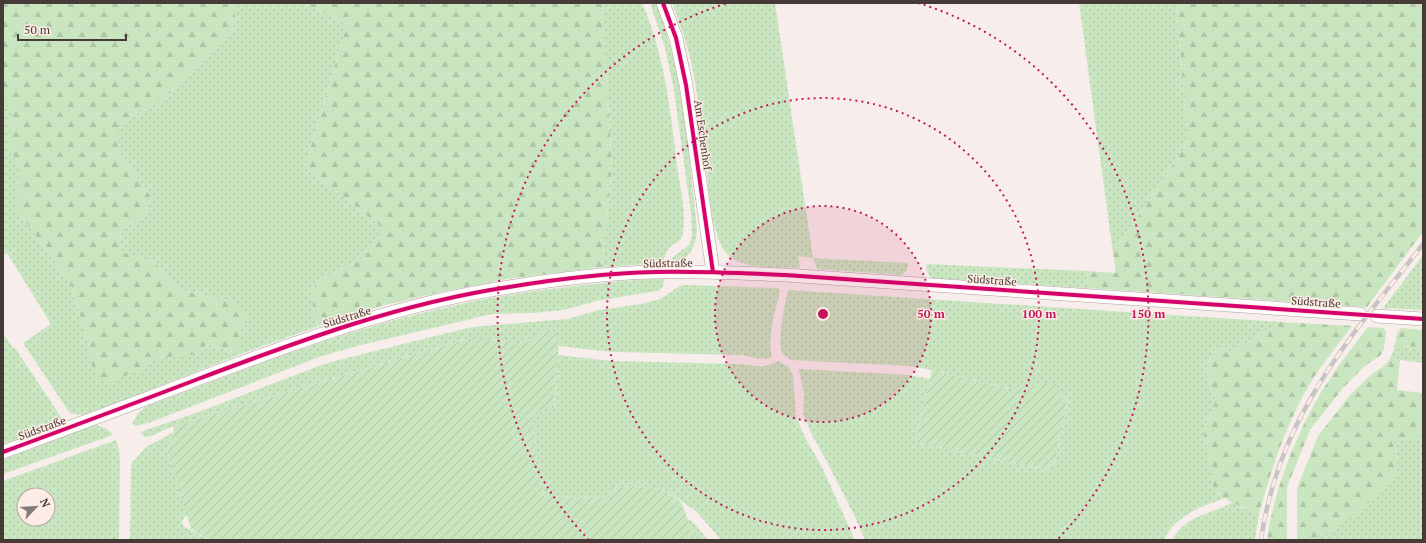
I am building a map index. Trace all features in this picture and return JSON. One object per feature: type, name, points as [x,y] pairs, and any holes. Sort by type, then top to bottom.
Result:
[{"type":"street","name":"Am Eschenhof","points":[[663,3],[676,38],[686,85],[713,272]]},
{"type":"street","name":"Südstraße","points":[[3,452],[318,335],[386,314],[442,300],[508,287],[603,275],[652,272],[713,272],[916,283],[1360,314]]},
{"type":"street","points":[[1377,316],[1423,319]]},
{"type":"green space","points":[[3,3],[237,3],[233,29],[162,101],[118,125],[118,149],[151,197],[144,218],[120,229],[122,252],[155,263],[178,289],[232,302],[249,314],[249,320],[239,332],[241,354],[207,345],[190,355],[157,358],[143,369],[110,382],[97,378],[92,368],[90,349],[71,285],[18,211],[19,165],[9,149],[11,113],[3,98]]},
{"type":"green space","points":[[237,3],[306,3],[347,24],[305,167],[383,228],[365,257],[318,281],[311,292],[316,327],[241,354],[86,415],[73,414],[69,412],[23,343],[51,324],[7,253],[3,255],[3,98],[11,113],[9,149],[19,165],[18,211],[71,285],[90,349],[92,368],[143,369],[157,358],[190,354],[208,345],[240,354],[239,332],[249,320],[232,302],[178,289],[155,263],[122,253],[120,229],[144,218],[151,197],[118,149],[118,125],[162,101],[233,29]]},
{"type":"green space","points":[[306,3],[602,3],[612,166],[602,267],[507,279],[441,292],[381,306],[316,327],[311,292],[318,281],[365,257],[383,228],[305,167],[347,24]]},
{"type":"green space","points":[[602,3],[642,3],[650,23],[662,64],[670,107],[684,217],[681,238],[670,247],[665,255],[663,263],[602,267],[612,166]]},
{"type":"green space","points":[[650,3],[656,3],[673,57],[679,85],[684,113],[697,227],[696,240],[692,250],[684,258],[671,262],[672,258],[690,244],[692,235],[691,213],[673,85],[665,48]]},
{"type":"green space","points":[[672,3],[775,3],[813,258],[798,256],[800,268],[763,267],[744,264],[729,256],[718,238],[710,201],[693,72],[686,42]]},
{"type":"green space","points":[[1079,3],[1176,3],[1188,142],[1113,253]]},
{"type":"green space","points":[[1176,3],[1423,3],[1423,232],[1367,307],[1087,288],[1088,271],[1116,273],[1113,253],[1188,142]]},
{"type":"green space","points":[[1423,255],[1423,310],[1383,308]]},
{"type":"green space","points":[[813,258],[908,263],[907,270],[902,275],[817,269]]},
{"type":"green space","points":[[926,264],[1088,271],[1087,288],[931,278],[927,272]]},
{"type":"green space","points":[[665,279],[662,288],[657,291],[596,301],[564,310],[533,313],[492,314],[357,346],[319,357],[151,422],[136,426],[132,424],[138,413],[145,407],[292,352],[405,317],[469,302],[521,293],[600,283]]},
{"type":"green space","points":[[684,285],[778,288],[780,292],[770,341],[772,357],[761,359],[742,355],[612,352],[559,346],[559,341],[535,334],[530,341],[518,343],[488,339],[466,339],[173,426],[149,437],[144,437],[140,432],[196,413],[324,364],[472,327],[567,319],[599,310],[641,304],[660,299]]},
{"type":"green space","points":[[788,290],[1280,322],[1234,351],[1228,352],[1220,348],[1214,350],[1208,362],[1206,377],[1215,399],[1214,408],[1205,425],[1218,494],[1226,497],[1208,504],[1181,519],[1171,528],[1164,540],[865,540],[803,414],[804,394],[798,369],[908,375],[930,379],[915,442],[1053,471],[1068,400],[1062,398],[1059,388],[1040,383],[1028,389],[1009,389],[932,370],[909,366],[791,360],[782,352],[780,340]]},
{"type":"green space","points":[[1280,322],[1352,326],[1315,376],[1297,408],[1278,452],[1259,514],[1228,500],[1214,488],[1204,437],[1205,425],[1214,408],[1215,399],[1206,377],[1208,362],[1214,350],[1220,348],[1228,352],[1234,351]]},
{"type":"green space","points":[[1368,327],[1384,328],[1386,332],[1384,349],[1381,355],[1366,365],[1343,388],[1310,430],[1287,487],[1287,540],[1267,540],[1279,486],[1308,415],[1341,362]]},
{"type":"green space","points":[[546,328],[557,332],[559,341],[554,408],[542,409],[533,417],[533,426],[544,496],[611,498],[610,486],[660,487],[681,502],[696,540],[209,540],[191,529],[167,450],[174,432],[173,426],[466,339],[488,339],[518,343],[530,341],[535,334]]},
{"type":"green space","points":[[1401,328],[1423,330],[1423,347],[1397,346],[1396,336]]},
{"type":"green space","points":[[3,333],[13,348],[15,348],[61,417],[60,422],[57,425],[3,444]]},
{"type":"green space","points":[[1395,340],[1397,346],[1423,347],[1423,363],[1400,360],[1396,358],[1390,359],[1394,350]]},
{"type":"green space","points":[[558,355],[612,361],[741,364],[760,366],[773,364],[778,361],[789,367],[793,375],[796,417],[806,439],[821,465],[855,540],[721,540],[696,511],[660,487],[610,486],[611,498],[544,496],[533,426],[533,417],[542,409],[554,407]]},
{"type":"green space","points":[[1396,358],[1400,360],[1397,390],[1423,393],[1423,439],[1395,440],[1393,444],[1398,468],[1392,479],[1383,489],[1359,511],[1321,537],[1312,540],[1297,540],[1297,488],[1318,436],[1351,394],[1374,372],[1383,367],[1390,359]]},
{"type":"green space","points":[[932,370],[1009,389],[1028,389],[1040,383],[1053,384],[1059,388],[1062,398],[1068,400],[1053,471],[915,442]]},
{"type":"green space","points":[[93,425],[104,428],[113,435],[3,474],[3,460]]},
{"type":"green space","points":[[174,432],[167,450],[187,514],[182,521],[183,526],[209,540],[130,540],[131,464],[146,447]]},
{"type":"green space","points":[[1423,439],[1423,540],[1313,540],[1334,529],[1398,458],[1393,444],[1395,440]]},
{"type":"green space","points":[[116,440],[120,462],[119,540],[3,540],[3,481]]},
{"type":"green space","points":[[1233,502],[1259,514],[1255,540],[1172,540],[1184,525],[1192,520]]},
{"type":"green space","points":[[688,520],[692,521],[708,540],[696,540]]},
{"type":"railway","points":[[1261,540],[1273,485],[1286,449],[1302,414],[1323,378],[1350,338],[1423,244]]},
{"type":"cycle path","points":[[663,3],[676,38],[686,85],[713,272]]},
{"type":"cycle path","points":[[3,452],[312,337],[390,313],[469,294],[545,281],[600,275],[671,272],[720,272],[785,275],[1423,319]]}]
